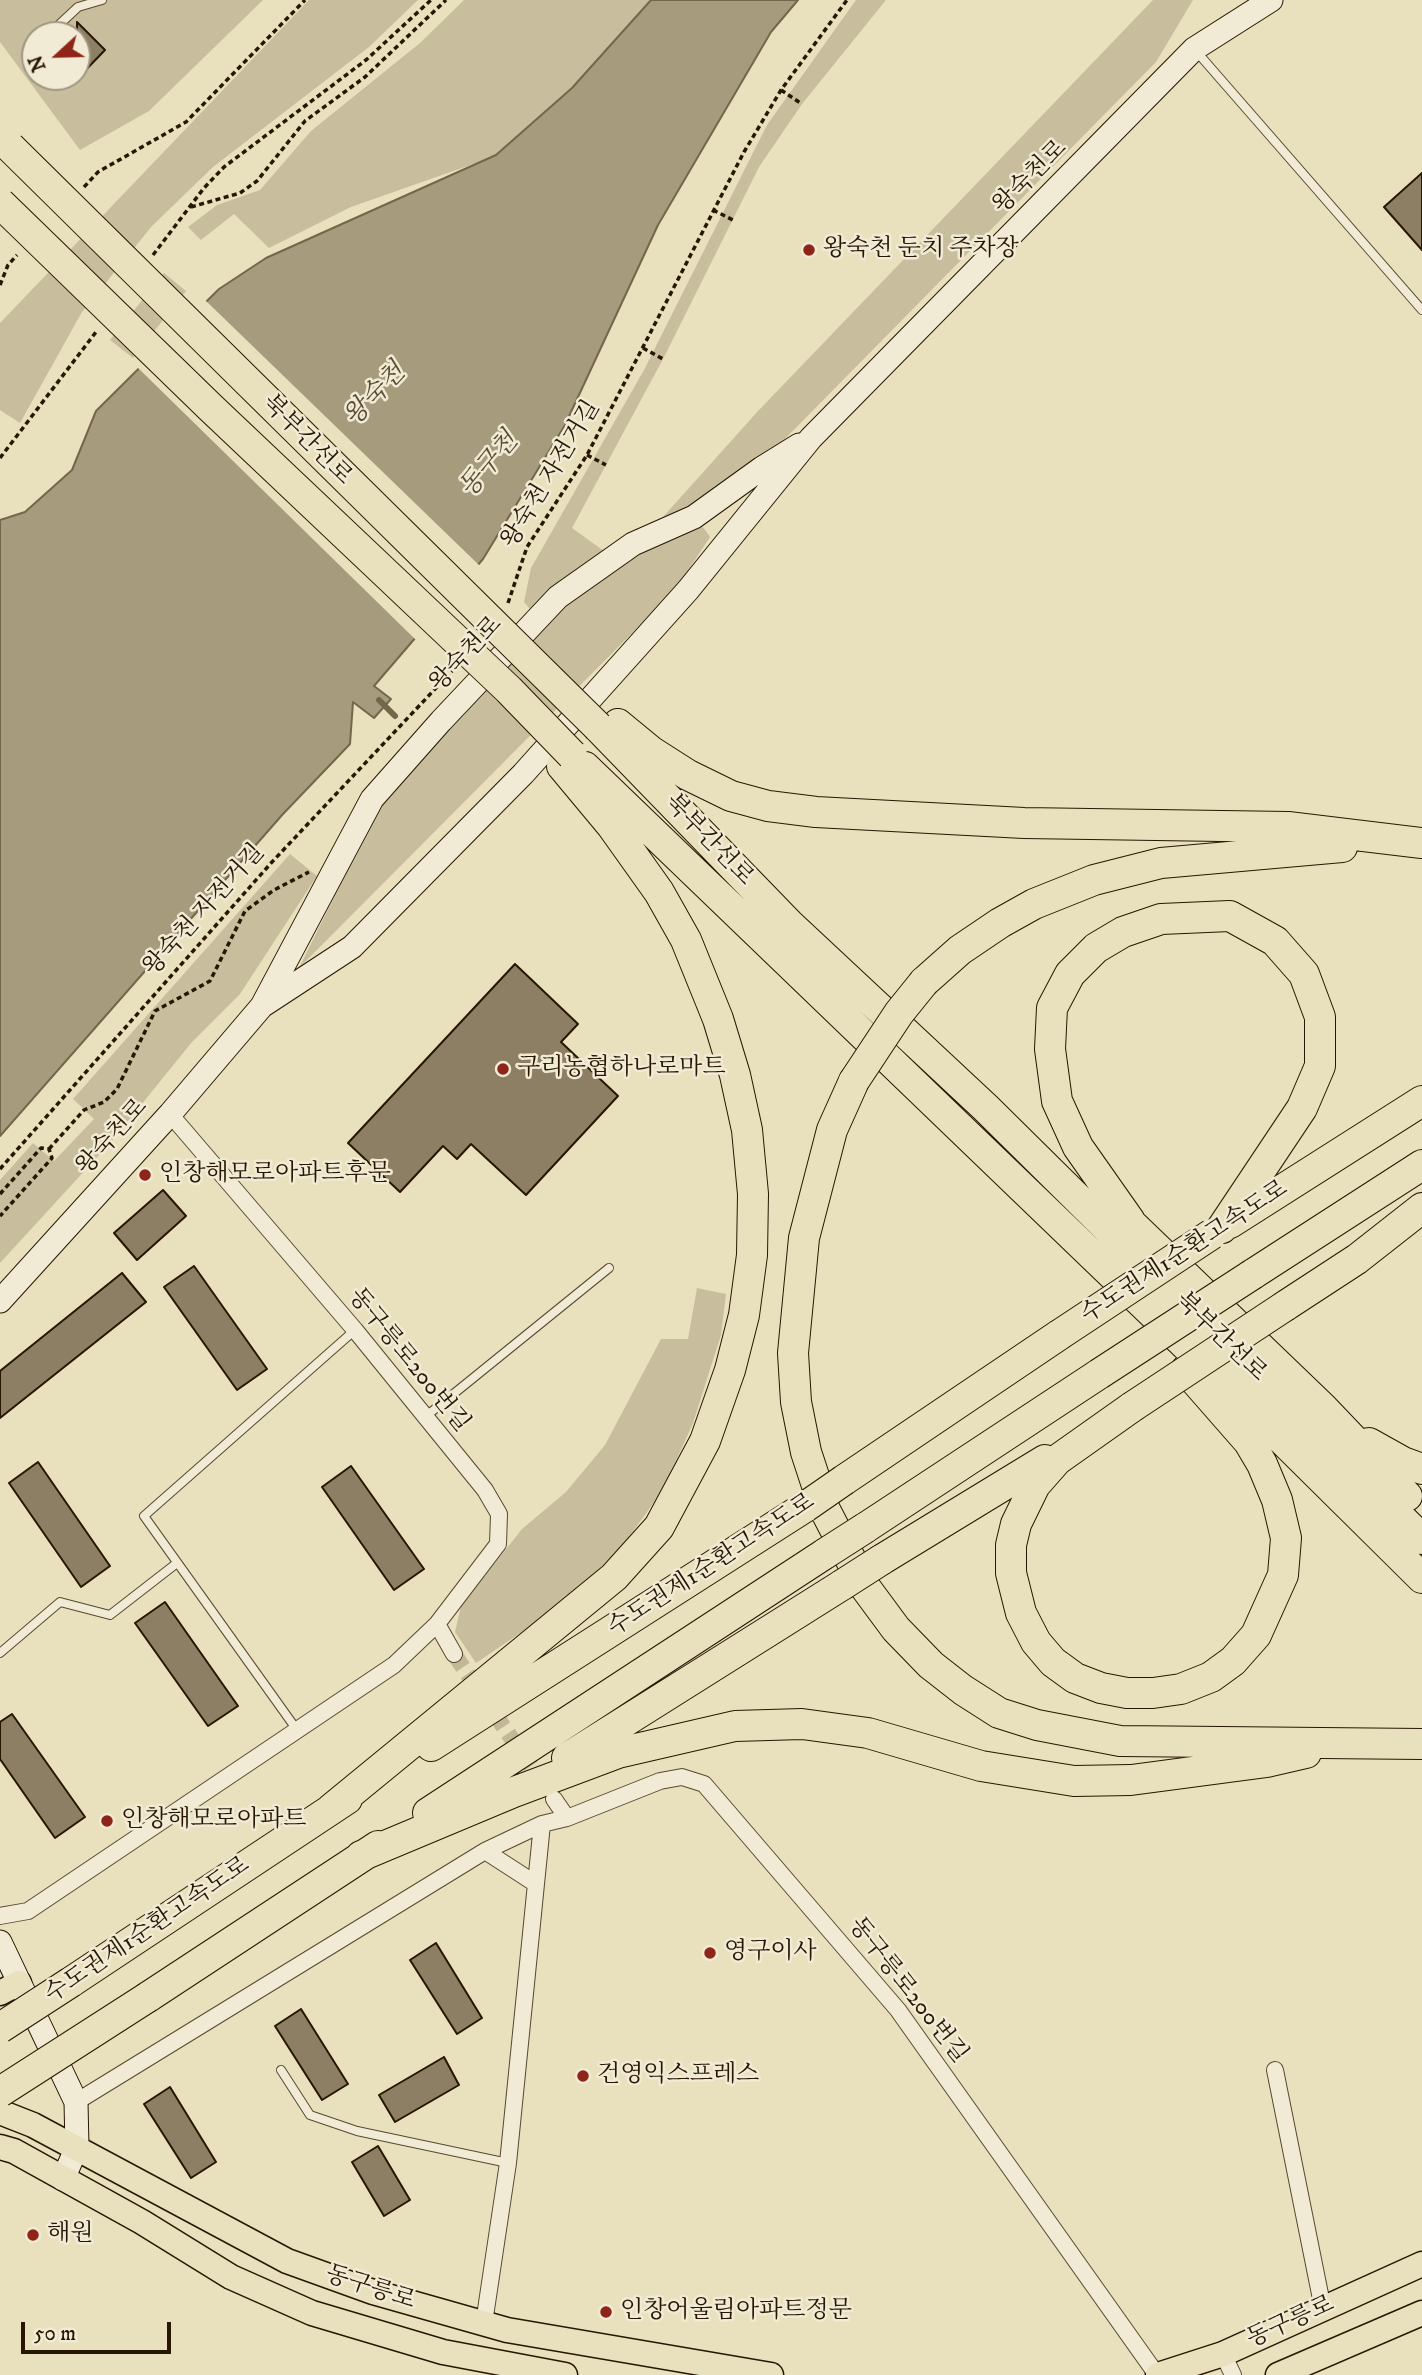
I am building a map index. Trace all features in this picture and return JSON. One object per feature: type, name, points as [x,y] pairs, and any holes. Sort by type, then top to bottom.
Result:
[{"type":"highway","name":"북부간선로","points":[[5,142],[545,676],[603,722],[789,924],[986,1108],[1422,1539]]},
{"type":"highway","name":"북부간선로","points":[[0,203],[209,407],[509,690],[567,761],[1062,1227],[1422,1578]]},
{"type":"highway","points":[[603,722],[688,775],[731,796],[768,806],[816,812],[1024,823],[1288,827],[1415,843]]},
{"type":"highway","points":[[331,1809],[614,1577],[659,1527],[705,1441],[730,1370],[744,1315],[752,1255],[753,1194],[747,1130],[736,1074],[718,1019],[686,940],[659,892],[567,761]]},
{"type":"highway","points":[[1415,843],[1161,863],[1094,880],[1034,904],[960,950],[924,982],[899,1013],[854,1081],[832,1130],[803,1248],[793,1353],[796,1402],[806,1452],[825,1510],[865,1587],[896,1629],[931,1665],[999,1713],[1037,1725],[1120,1741],[1422,1744]]},
{"type":"highway","points":[[1130,1221],[1078,1147],[1057,1101],[1050,1049],[1052,1008],[1070,974],[1096,948],[1123,932],[1161,919],[1230,916],[1275,941],[1304,974],[1320,1017],[1320,1066],[1302,1108],[1217,1231]]},
{"type":"highway","name":"수도권제1순환고속도로","points":[[0,2028],[331,1809],[805,1507],[1217,1231],[1422,1101]]},
{"type":"highway","points":[[986,1108],[1052,1155],[1130,1221],[1323,1408],[1422,1511]]},
{"type":"highway","points":[[0,2092],[1422,1165]]},
{"type":"highway","points":[[1062,1227],[1249,1442],[1262,1464],[1277,1500],[1286,1538],[1283,1575],[1256,1635],[1233,1661],[1211,1677],[1181,1689],[1153,1693],[1127,1693],[1101,1688],[1075,1678],[1053,1662],[1036,1642],[1021,1613],[1011,1573],[1011,1545],[1016,1524],[1035,1485],[1057,1460],[1132,1407],[1285,1306],[1357,1259],[1422,1208]]},
{"type":"highway","points":[[1357,1259],[1422,1230]]},
{"type":"highway","points":[[514,1792],[881,1560],[1132,1407]]},
{"type":"highway","points":[[1323,1408],[1377,1448],[1422,1469]]},
{"type":"highway","points":[[361,1856],[514,1792],[618,1753],[735,1726],[802,1724],[868,1733],[981,1766],[1074,1781],[1131,1780],[1267,1762],[1348,1744]]},
{"type":"main road","name":"동구릉로","points":[[0,2112],[76,2147],[287,2261],[373,2292],[484,2323],[771,2375]]},
{"type":"main road","name":"동구릉로","points":[[0,2147],[14,2151],[231,2277],[312,2313],[443,2352],[565,2375]]},
{"type":"main road","name":"동구릉로","points":[[1157,2375],[1228,2364],[1323,2309],[1422,2264]]},
{"type":"main road","name":"동구릉로","points":[[1278,2375],[1422,2313]]},
{"type":"street","name":"왕숙천로","points":[[261,1006],[352,947],[523,774],[688,590],[811,438],[1194,49],[1271,0]]},
{"type":"street","name":"왕숙천로","points":[[0,1301],[170,1114],[261,1006],[372,799],[558,597],[633,544],[694,517],[762,468],[811,438]]},
{"type":"street","name":"동구릉로200번길","points":[[0,1916],[28,1911],[394,1665],[437,1624],[498,1544],[499,1514],[485,1490],[355,1330],[170,1114]]},
{"type":"street","points":[[437,1624],[454,1654]]},
{"type":"street","name":"동구릉로200번길","points":[[76,2102],[485,1851],[542,1824],[567,1818],[660,1781],[682,1777],[704,1784],[898,2010],[1157,2375]]},
{"type":"street","points":[[554,1799],[567,1818]]},
{"type":"street","points":[[484,2323],[508,2162],[542,1824]]},
{"type":"street","points":[[485,1851],[536,1884]]},
{"type":"street","points":[[0,1942],[9,1988],[76,2102],[76,2147],[63,2179]]},
{"type":"street","points":[[1275,2070],[1323,2309]]},
{"type":"lane","points":[[63,21],[78,7],[102,0]]},
{"type":"lane","points":[[1194,49],[1422,310]]},
{"type":"lane","points":[[425,1417],[609,1268]]},
{"type":"lane","points":[[297,1730],[144,1516],[355,1330]]},
{"type":"lane","points":[[0,1653],[60,1602],[110,1615],[177,1563]]},
{"type":"lane","points":[[281,2070],[310,2115],[357,2131],[508,2162]]},
{"type":"path","points":[[80,191],[99,172],[186,122],[305,0]]},
{"type":"path","points":[[148,262],[224,167],[366,60],[431,0]]},
{"type":"path","points":[[189,208],[240,193],[257,181],[305,121],[365,77],[446,0]]},
{"type":"path","name":"왕숙천 자전거길","points":[[506,608],[527,547],[587,455],[713,210],[781,90],[847,0]]},
{"type":"path","points":[[781,90],[802,104]]},
{"type":"path","points":[[713,210],[733,219]]},
{"type":"path","points":[[0,285],[8,265],[26,246]]},
{"type":"path","points":[[0,458],[99,328]]},
{"type":"path","points":[[643,348],[663,359]]},
{"type":"path","points":[[587,455],[606,465]]},
{"type":"path","name":"왕숙천 자전거길","points":[[0,1169],[272,862],[456,667]]},
{"type":"path","points":[[0,1194],[41,1149],[49,1149],[84,1111],[104,1102],[117,1089],[155,1011],[210,981],[245,911],[274,890],[311,871]]},
{"type":"path","points":[[0,1216],[52,1158],[49,1149]]},
{"type":"shaded area","points":[[0,0],[263,0],[149,111],[80,150],[36,91],[91,91],[91,21],[21,21],[21,70],[0,42]]},
{"type":"shaded area","points":[[309,0],[418,0],[369,47],[213,167],[152,226],[82,312],[20,423],[0,410],[0,323]]},
{"type":"shaded area","points":[[464,0],[651,0],[572,88],[496,156],[351,207],[269,248],[234,214],[201,240],[188,227],[217,205],[260,190],[311,131],[420,43]]},
{"type":"shaded area","points":[[856,0],[886,0],[802,104],[759,167],[663,359],[572,528],[604,551],[535,615],[524,602],[531,568],[644,370],[767,125]]},
{"type":"shaded area","points":[[1153,0],[1193,0],[1156,62],[775,449],[757,457],[731,481],[678,513],[663,517],[758,411]]},
{"type":"shaded area","points":[[164,273],[186,291],[133,358],[110,340]]},
{"type":"shaded area","points":[[703,527],[710,537],[675,590],[299,968],[381,802],[582,589],[646,547]]},
{"type":"shaded area","points":[[290,854],[317,876],[240,994],[192,1042],[111,1142],[0,1263],[0,1180],[33,1143],[54,1161],[94,1119],[73,1099]]},
{"type":"shaded area","points":[[697,1288],[726,1294],[721,1335],[693,1423],[663,1490],[628,1538],[590,1579],[532,1625],[476,1663],[455,1632],[461,1606],[522,1529],[566,1492],[605,1445],[661,1339],[688,1339]]},
{"type":"water","name":"왕숙천","points":[[651,0],[798,0],[771,32],[658,225],[565,425],[483,559],[374,686],[391,699],[374,718],[353,702],[350,744],[283,814],[0,1136],[0,520],[25,512],[72,470],[96,411],[219,289],[266,258],[496,155],[572,88]]},
{"type":"pier","points":[[204,299],[481,567],[417,641],[136,366]]},
{"type":"building","points":[[91,36],[105,50],[91,64]]},
{"type":"building","points":[[1422,173],[1422,250],[1384,207]]},
{"type":"building","name":"구리농협하나로마트","points":[[515,964],[578,1024],[561,1042],[618,1096],[526,1195],[471,1144],[457,1159],[443,1146],[400,1192],[348,1143]]},
{"type":"building","points":[[163,1190],[186,1216],[137,1260],[114,1233]]},
{"type":"building","points":[[194,1266],[267,1369],[237,1390],[164,1287]]},
{"type":"building","points":[[122,1273],[146,1302],[0,1418],[0,1371]]},
{"type":"building","points":[[38,1462],[110,1566],[81,1587],[9,1483]]},
{"type":"building","points":[[351,1466],[424,1569],[394,1590],[322,1487]]},
{"type":"building","points":[[165,1602],[238,1706],[208,1726],[135,1623]]},
{"type":"building","points":[[12,1714],[85,1817],[55,1838],[0,1759],[0,1722]]},
{"type":"building","points":[[436,1943],[482,2018],[457,2034],[410,1960]]},
{"type":"building","points":[[301,2009],[348,2084],[322,2100],[275,2026]]},
{"type":"building","points":[[444,2057],[459,2085],[395,2122],[379,2095]]},
{"type":"building","points":[[170,2087],[216,2162],[191,2178],[144,2104]]},
{"type":"building","points":[[378,2146],[410,2200],[384,2216],[352,2162]]},
{"type":"waterway","name":"동구천","points":[[379,700],[395,716]]},
{"type":"tunnel","points":[[454,1654],[544,1786]]},
{"type":"place","name":"왕숙천 둔치 주차장","points":[[809,250]]},
{"type":"place","name":"구리농협하나로마트","points":[[503,1069]]},
{"type":"place","name":"인창해모로아파트후문","points":[[145,1175]]},
{"type":"place","name":"인창해모로아파트","points":[[107,1821]]},
{"type":"place","name":"영구이사","points":[[710,1953]]},
{"type":"place","name":"건영익스프레스","points":[[583,2076]]},
{"type":"place","name":"해원","points":[[33,2235]]},
{"type":"place","name":"인창어울림아파트정문","points":[[606,2312]]}]
